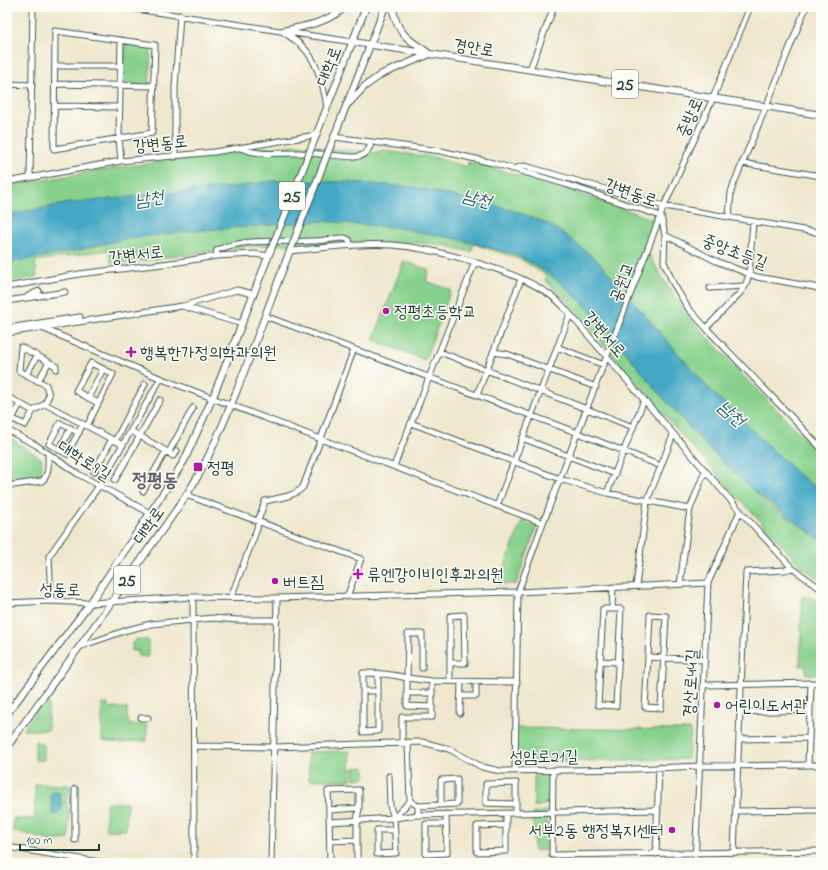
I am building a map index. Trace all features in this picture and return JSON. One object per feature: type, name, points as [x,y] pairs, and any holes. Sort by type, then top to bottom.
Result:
[{"type":"main road","points":[[282,31],[318,23],[345,7]]},
{"type":"main road","name":"대학로","points":[[7,714],[90,603],[184,461],[242,324],[366,7]]},
{"type":"main road","name":"대학로","points":[[7,747],[112,602],[186,495],[207,460],[231,404],[385,7]]},
{"type":"main road","points":[[393,7],[399,27],[409,41],[430,54]]},
{"type":"main road","name":"경안로","points":[[353,42],[821,115]]},
{"type":"main road","points":[[346,106],[365,86],[382,74],[430,54]]},
{"type":"street","points":[[30,178],[33,7]]},
{"type":"street","name":"경안로","points":[[123,7],[353,42]]},
{"type":"street","points":[[530,70],[554,7]]},
{"type":"street","name":"중방로","points":[[652,239],[664,206],[713,98],[750,7]]},
{"type":"street","points":[[729,217],[733,187],[806,7]]},
{"type":"street","points":[[175,157],[175,87],[180,15]]},
{"type":"street","points":[[55,31],[121,40],[155,45],[152,133],[54,148],[55,31]]},
{"type":"street","points":[[282,31],[304,47],[316,67],[324,88],[327,107]]},
{"type":"street","points":[[121,40],[119,107],[121,162]]},
{"type":"street","points":[[55,66],[120,66]]},
{"type":"street","points":[[7,84],[32,85]]},
{"type":"street","points":[[55,84],[154,86]]},
{"type":"street","points":[[55,106],[119,107]]},
{"type":"street","name":"강변동로","points":[[7,182],[144,158],[175,157],[261,145],[316,135]]},
{"type":"street","name":"강변동로","points":[[334,137],[441,151],[513,169],[660,216],[665,235],[664,262],[673,283],[688,308],[821,448]]},
{"type":"street","points":[[240,148],[263,154],[300,153],[361,157],[366,154],[372,142]]},
{"type":"street","points":[[742,164],[821,176]]},
{"type":"street","points":[[513,169],[524,166],[664,206],[821,233]]},
{"type":"street","points":[[706,328],[746,285],[749,274],[753,222]]},
{"type":"street","name":"중앙초등길","points":[[665,235],[716,261],[756,277],[814,287],[821,290]]},
{"type":"street","points":[[216,256],[217,250],[225,247],[257,241],[313,241],[345,238],[349,240],[351,246]]},
{"type":"street","name":"공원교","points":[[515,771],[518,592],[652,239]]},
{"type":"street","name":"강변서로","points":[[291,249],[392,245],[437,251],[475,262],[521,279],[545,291],[570,314],[673,435],[792,568],[821,589]]},
{"type":"street","name":"강변서로","points":[[7,287],[79,274],[216,256],[255,254],[268,256]]},
{"type":"street","points":[[394,466],[475,262]]},
{"type":"street","points":[[477,395],[521,279]]},
{"type":"street","points":[[710,288],[746,285]]},
{"type":"street","points":[[8,331],[182,306],[237,290],[253,294]]},
{"type":"street","points":[[26,298],[39,291]]},
{"type":"street","points":[[7,301],[65,292]]},
{"type":"street","points":[[182,306],[242,324]]},
{"type":"street","points":[[497,506],[570,314]]},
{"type":"street","points":[[265,316],[531,415],[661,466]]},
{"type":"street","points":[[44,326],[80,317]]},
{"type":"street","points":[[44,326],[161,378],[543,523]]},
{"type":"street","points":[[7,416],[25,425],[33,411],[45,404],[49,395],[46,385],[19,371],[21,347],[56,366],[56,370]]},
{"type":"street","points":[[557,347],[604,365]]},
{"type":"street","points":[[231,597],[257,529],[258,521],[265,502],[292,495],[304,487],[354,349]]},
{"type":"street","points":[[440,352],[633,426]]},
{"type":"street","points":[[493,352],[507,354],[596,387]]},
{"type":"street","points":[[26,375],[37,356]]},
{"type":"street","points":[[38,381],[49,362]]},
{"type":"street","points":[[79,433],[60,423],[49,444],[68,454],[98,403],[113,374],[91,363],[76,391],[98,403]]},
{"type":"street","points":[[88,398],[102,369]]},
{"type":"street","points":[[51,601],[49,556],[99,486],[161,378]]},
{"type":"street","points":[[94,472],[145,384]]},
{"type":"street","points":[[7,404],[10,398],[33,411]]},
{"type":"street","points":[[115,480],[160,400]]},
{"type":"street","points":[[607,493],[644,400]]},
{"type":"street","points":[[12,419],[20,404]]},
{"type":"street","points":[[45,404],[123,445]]},
{"type":"street","points":[[143,491],[166,451],[169,452],[193,408]]},
{"type":"street","points":[[59,450],[68,427],[70,417]]},
{"type":"street","points":[[411,423],[560,479],[607,493],[690,509]]},
{"type":"street","name":"대학로9길","points":[[7,430],[36,445],[78,474],[150,513]]},
{"type":"street","points":[[131,431],[173,456],[177,451]]},
{"type":"street","points":[[636,586],[647,501],[673,435]]},
{"type":"street","points":[[522,438],[615,474]]},
{"type":"street","points":[[7,486],[42,481],[46,478],[48,474],[48,454]]},
{"type":"street","points":[[680,584],[690,509],[705,471]]},
{"type":"street","points":[[186,495],[361,559],[347,597]]},
{"type":"street","name":"경산로44길","points":[[695,863],[708,583],[740,511]]},
{"type":"street","points":[[734,852],[746,572],[786,570],[792,568]]},
{"type":"street","name":"성동로","points":[[7,604],[51,601],[90,603],[193,597],[347,597],[518,592],[708,583]]},
{"type":"street","points":[[612,609],[613,587]]},
{"type":"street","points":[[193,597],[194,863]]},
{"type":"street","points":[[271,863],[278,598]]},
{"type":"street","points":[[603,609],[612,609],[621,609],[616,706],[598,705],[603,609]]},
{"type":"street","points":[[450,663],[465,663],[464,614],[450,616],[450,663],[450,681]]},
{"type":"street","points":[[650,615],[666,616],[661,708],[645,707],[648,657],[650,615]]},
{"type":"street","points":[[78,647],[140,629],[151,624],[213,618],[238,620],[277,620]]},
{"type":"street","points":[[422,668],[422,634],[408,634],[407,706],[432,707]]},
{"type":"street","points":[[96,641],[102,643]]},
{"type":"street","points":[[648,657],[705,660]]},
{"type":"street","points":[[601,661],[618,662]]},
{"type":"street","points":[[378,673],[378,732],[363,732],[363,673],[378,673],[390,673],[407,678],[432,681],[516,682]]},
{"type":"street","points":[[394,818],[410,801],[402,717],[432,717],[432,681]]},
{"type":"street","points":[[460,713],[461,682]]},
{"type":"street","points":[[461,696],[476,696],[476,682]]},
{"type":"street","points":[[808,765],[811,683]]},
{"type":"street","points":[[704,685],[821,683]]},
{"type":"street","points":[[363,691],[378,691]]},
{"type":"street","points":[[408,693],[432,693]]},
{"type":"street","points":[[740,712],[810,710]]},
{"type":"street","points":[[141,718],[148,718]]},
{"type":"street","points":[[738,739],[809,738]]},
{"type":"street","name":"성암로21길","points":[[194,746],[274,746],[405,742],[431,743],[456,752],[482,767],[500,771],[737,765],[821,765]]},
{"type":"street","points":[[656,854],[659,768]]},
{"type":"street","points":[[553,770],[552,855],[821,851]]},
{"type":"street","points":[[389,776],[390,806],[394,818],[395,830],[396,853],[377,854],[377,830],[395,830]]},
{"type":"street","points":[[410,801],[418,806],[441,805],[457,804],[457,779],[441,780],[441,805]]},
{"type":"street","points":[[516,804],[486,803],[486,784],[516,783],[516,804],[516,812]]},
{"type":"street","points":[[75,789],[75,840]]},
{"type":"street","points":[[330,863],[328,791],[359,790],[357,863]]},
{"type":"street","points":[[418,806],[418,815]]},
{"type":"street","points":[[329,810],[358,808]]},
{"type":"street","points":[[330,822],[418,815],[658,810]]},
{"type":"street","points":[[736,811],[821,810]]},
{"type":"street","points":[[506,813],[506,825],[506,851],[477,852],[477,826],[506,825]]},
{"type":"street","points":[[446,814],[447,853],[426,854],[426,824],[446,824]]},
{"type":"street","points":[[330,841],[357,840]]},
{"type":"street","points":[[7,847],[105,863]]},
{"type":"green space","points":[[125,44],[151,48],[149,86],[124,83]]},
{"type":"green space","points":[[297,145],[377,153],[383,151],[433,157],[467,167],[468,162],[552,184],[652,219],[655,223],[645,248],[665,282],[681,306],[741,374],[821,454],[821,491],[799,475],[710,390],[597,260],[565,235],[548,224],[521,213],[412,187],[347,182],[272,181],[235,187],[69,203],[7,215],[7,186],[230,151]]},
{"type":"green space","points":[[326,221],[404,228],[447,237],[513,254],[532,263],[556,279],[589,309],[694,433],[771,506],[821,540],[821,581],[801,566],[686,440],[569,303],[545,280],[547,276],[522,260],[474,244],[471,252],[442,245],[421,243],[336,242],[248,246],[141,261],[111,263],[109,250],[35,261],[37,277],[7,282],[7,263],[81,250],[123,239],[187,231]]},
{"type":"green space","points":[[404,261],[429,270],[426,281],[451,290],[425,360],[373,340]]},
{"type":"green space","points":[[10,438],[42,459],[41,478],[10,481],[8,461]]},
{"type":"green space","points":[[522,521],[537,527],[516,584],[498,584]]},
{"type":"green space","points":[[802,597],[810,597],[821,603],[821,674],[806,674],[806,666],[800,666]]},
{"type":"green space","points":[[136,639],[148,640],[148,657],[138,656],[138,651],[132,651],[132,643],[135,643]]},
{"type":"green space","points":[[48,695],[48,730],[23,730]]},
{"type":"green space","points":[[102,704],[108,704],[108,708],[127,708],[127,717],[130,725],[147,725],[147,741],[122,743],[102,741]]},
{"type":"green space","points":[[513,728],[691,730],[688,759],[513,762]]},
{"type":"green space","points":[[35,741],[44,745],[44,760],[35,760]]},
{"type":"green space","points":[[350,751],[351,780],[309,780],[308,752]]},
{"type":"green space","points":[[365,767],[365,778],[354,779],[353,768]]},
{"type":"green space","points":[[548,774],[548,804],[534,807],[534,776]]},
{"type":"green space","points":[[35,784],[69,785],[71,788],[66,800],[67,808],[69,808],[69,839],[50,841],[24,833],[13,832],[13,819],[35,819]]},
{"type":"green space","points":[[106,803],[127,803],[126,830],[106,830]]},
{"type":"green space","points":[[547,811],[546,850],[534,851],[533,813]]},
{"type":"water","name":"남천","points":[[272,181],[347,182],[412,187],[494,205],[521,213],[548,224],[565,235],[597,260],[710,390],[799,475],[821,491],[821,540],[755,492],[708,447],[665,400],[595,315],[560,282],[532,263],[516,255],[462,240],[399,228],[319,221],[191,231],[123,239],[69,252],[7,263],[7,215],[69,203],[235,187]]},
{"type":"water","points":[[52,792],[60,793],[59,796],[62,802],[61,810],[55,815],[52,812],[52,799],[50,798]]},
{"type":"place","name":"정평초등학교","points":[[386,311]]},
{"type":"place","name":"행복한가정의학과의원","points":[[131,352]]},
{"type":"place","name":"정평","points":[[198,467]]},
{"type":"place","name":"류엔강이비인후과의원","points":[[358,574]]},
{"type":"place","name":"버트짐","points":[[275,581]]},
{"type":"place","name":"어린이도서관","points":[[717,705]]},
{"type":"place","name":"서부2동 행정복지센터","points":[[672,830]]},
{"type":"district","name":"정평동","points":[[155,479]]}]
